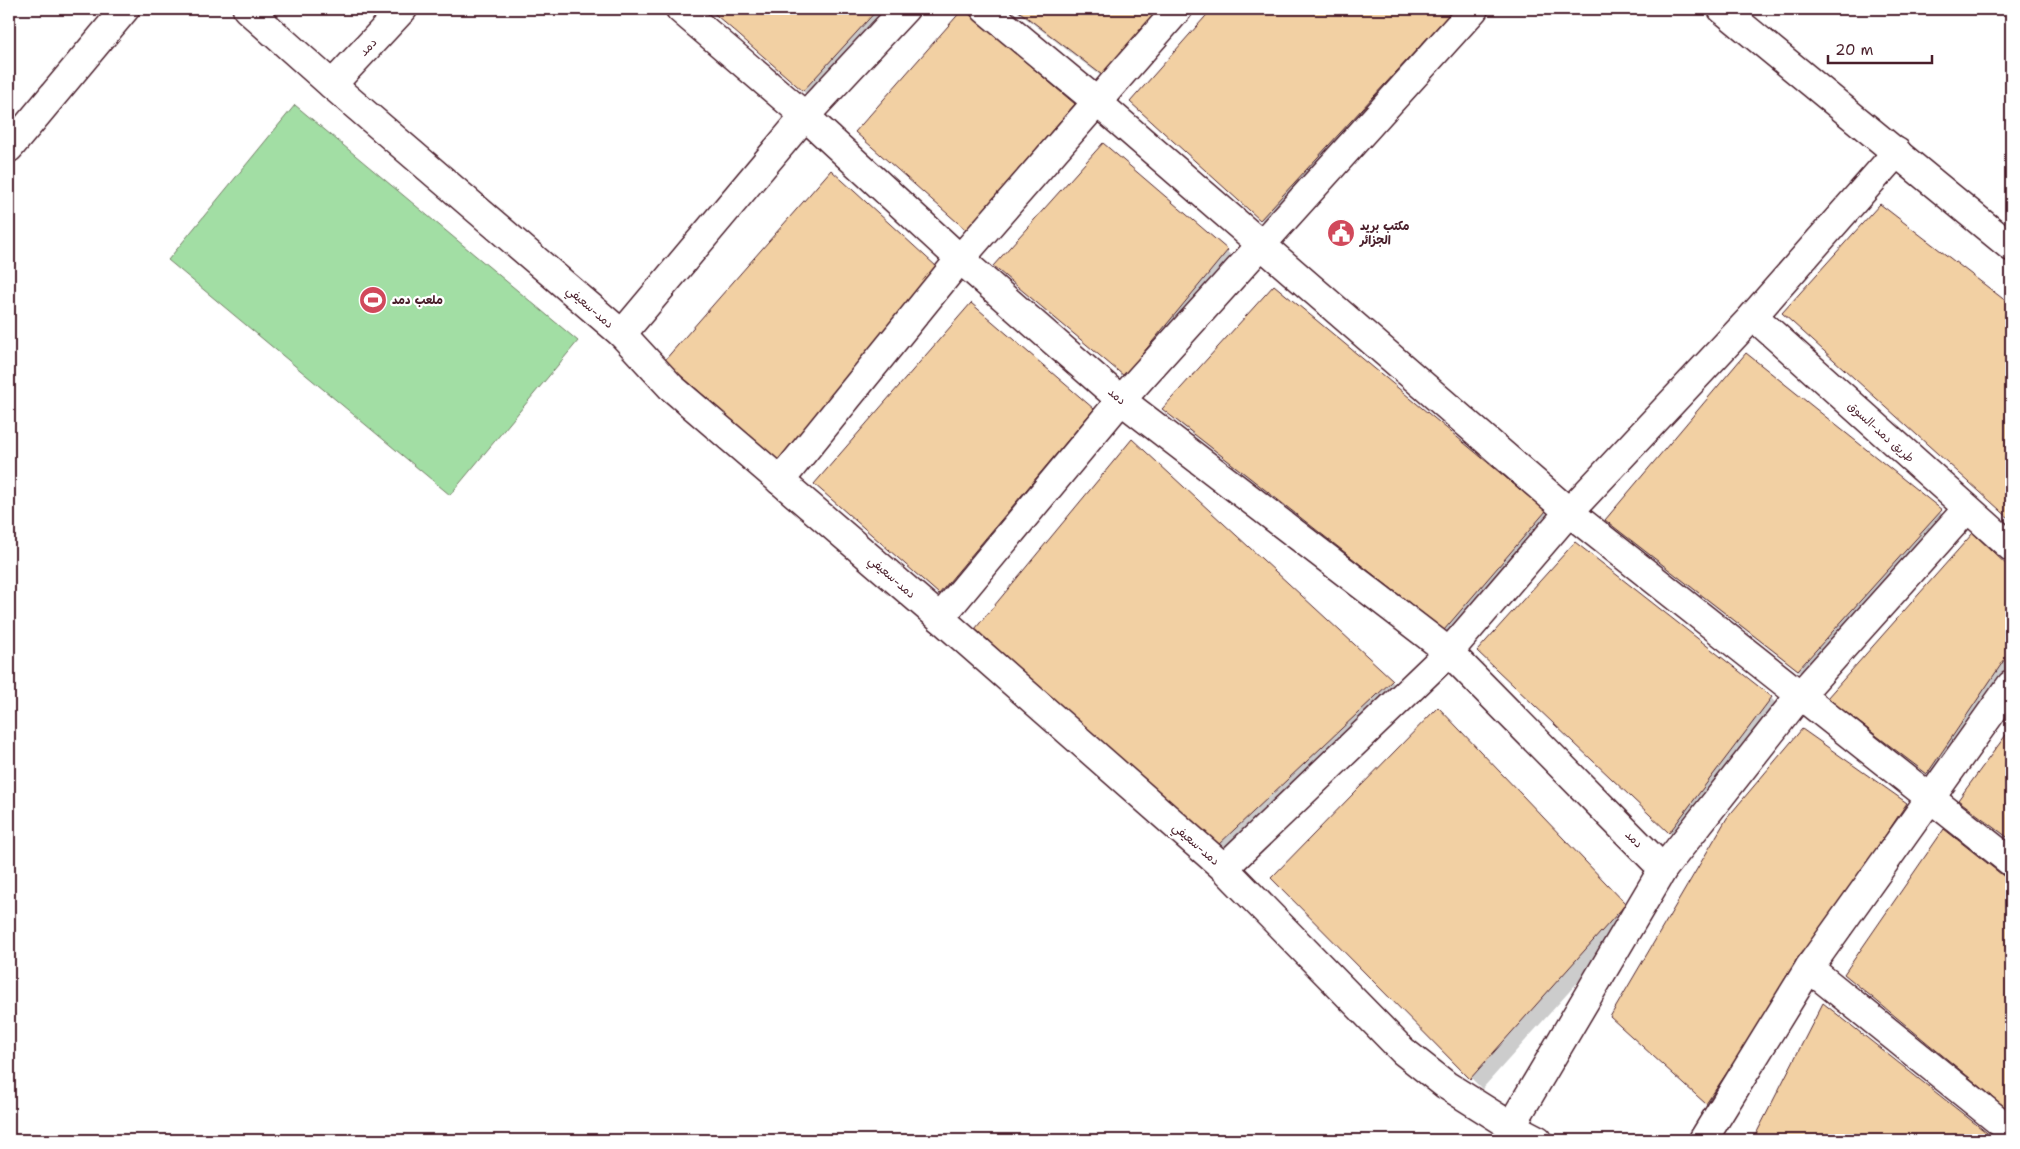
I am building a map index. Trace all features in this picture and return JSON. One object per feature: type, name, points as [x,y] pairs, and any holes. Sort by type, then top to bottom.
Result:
[{"type":"street","points":[[9,148],[125,9]]},
{"type":"street","name":"دمد-سعيفي","points":[[247,9],[332,85],[622,334],[671,387],[940,618],[1224,868],[1403,1051],[1446,1085],[1511,1126],[1538,1140]]},
{"type":"street","name":"دمد","points":[[332,85],[403,9]]},
{"type":"street","name":"دمد","points":[[680,9],[805,116],[960,259],[1122,400],[1449,652],[1663,869]]},
{"type":"street","points":[[622,334],[805,116],[905,9]]},
{"type":"street","points":[[985,9],[1096,101],[1569,512],[1801,694],[1929,799],[2011,862]]},
{"type":"street","points":[[780,481],[960,259],[1178,9]]},
{"type":"street","points":[[940,618],[1122,400],[1260,243],[1474,9]]},
{"type":"street","points":[[1722,9],[2011,247]]},
{"type":"street","points":[[1224,868],[1449,652],[1569,512],[1753,316],[1897,152]]},
{"type":"street","name":"طريق دمد-السوق","points":[[1753,316],[2011,547]]},
{"type":"street","points":[[1511,1126],[1663,869],[1801,694],[1967,509]]},
{"type":"street","points":[[1702,1140],[1809,968],[2011,685]]},
{"type":"street","points":[[1809,968],[2011,1132]]},
{"type":"green space","name":"ملعب دمد","points":[[295,105],[578,341],[450,495],[168,260]]},
{"type":"building","points":[[709,9],[878,9],[803,91]]},
{"type":"building","points":[[963,9],[1075,104],[966,230],[855,132]]},
{"type":"building","points":[[1016,9],[1160,9],[1102,75]]},
{"type":"building","points":[[1212,9],[1454,9],[1260,220],[1130,102]]},
{"type":"building","points":[[1103,143],[1228,250],[1124,376],[993,266]]},
{"type":"building","points":[[831,170],[937,267],[778,460],[664,361]]},
{"type":"building","points":[[1880,204],[2011,305],[2011,520],[1782,313]]},
{"type":"building","points":[[1274,285],[1546,511],[1444,630],[1162,409]]},
{"type":"building","points":[[971,303],[1094,409],[939,594],[814,484]]},
{"type":"building","points":[[1746,353],[1942,510],[1798,670],[1605,520]]},
{"type":"building","points":[[1132,439],[1393,680],[1218,845],[975,629]]},
{"type":"building","points":[[1973,533],[2011,569],[2011,650],[1927,774],[1827,698]]},
{"type":"building","points":[[1575,542],[1772,697],[1669,833],[1477,651]]},
{"type":"building","points":[[1438,707],[1626,904],[1470,1079],[1271,878]]},
{"type":"building","points":[[2011,728],[2011,840],[1958,800]]},
{"type":"building","points":[[1802,729],[1907,803],[1706,1104],[1610,1017],[1727,818]]},
{"type":"building","points":[[1944,829],[2011,882],[2011,1112],[1844,974]]},
{"type":"building","points":[[1823,1003],[1996,1140],[1756,1140],[1754,1138]]},
{"type":"place","name":"مكتب بريد الجزائر","points":[[1341,233]]},
{"type":"place","name":"ملعب دمد","points":[[373,300]]}]
